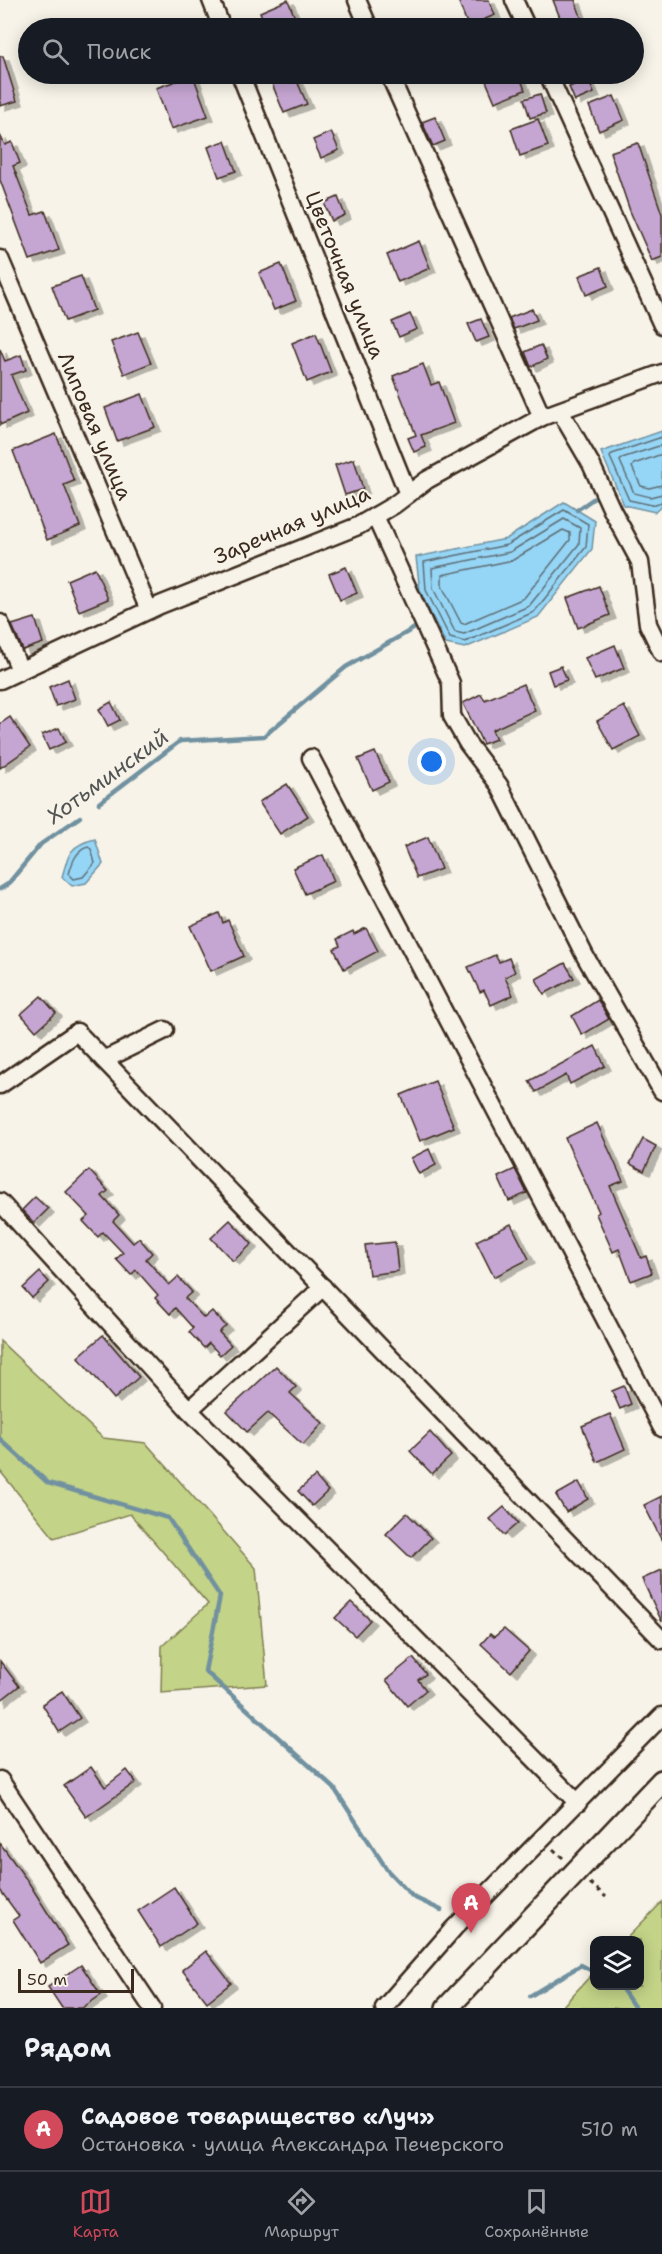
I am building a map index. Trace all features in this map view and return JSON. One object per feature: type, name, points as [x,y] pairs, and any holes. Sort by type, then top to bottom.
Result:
[{"type":"main road","points":[[447,2008],[662,1781]]},
{"type":"street","points":[[211,0],[218,18]]},
{"type":"street","points":[[357,0],[365,18]]},
{"type":"street","points":[[514,0],[522,18]]},
{"type":"street","name":"Цветочная улица","points":[[244,84],[408,494]]},
{"type":"street","points":[[393,84],[542,417]]},
{"type":"street","points":[[553,84],[662,325]]},
{"type":"street","name":"Липовая улица","points":[[0,259],[149,610]]},
{"type":"street","name":"Заречная улица","points":[[0,680],[149,610],[358,526],[394,505],[427,480],[542,417],[662,373]]},
{"type":"street","points":[[560,411],[591,464],[640,562],[648,624],[662,653]]},
{"type":"street","points":[[375,516],[451,683],[453,716],[468,744],[499,785],[585,956],[662,1091]]},
{"type":"street","points":[[0,623],[20,670]]},
{"type":"street","points":[[311,758],[662,1428]]},
{"type":"street","points":[[104,1060],[165,1030]]},
{"type":"street","points":[[0,1085],[77,1032],[662,1640]]},
{"type":"street","points":[[0,1202],[189,1410],[578,1803]]},
{"type":"street","points":[[189,1410],[323,1287]]},
{"type":"street","points":[[384,2008],[454,1928],[662,1716]]},
{"type":"street","points":[[0,1780],[152,2008]]},
{"type":"path","points":[[549,1846],[563,1858]]},
{"type":"path","points":[[590,1883],[606,1897]]},
{"type":"green space","points":[[0,1341],[103,1438],[146,1443],[256,1568],[267,1685],[161,1693],[162,1646],[208,1604],[130,1514],[54,1538],[0,1471]]},
{"type":"green space","points":[[662,1902],[662,2008],[561,2008],[590,1976],[590,1990],[644,1990],[644,1936],[629,1936]]},
{"type":"water","points":[[662,431],[662,506],[655,512],[624,505],[601,452]]},
{"type":"water","points":[[564,502],[595,521],[592,549],[538,617],[465,648],[446,644],[420,592],[416,557],[506,539]]},
{"type":"water","points":[[95,839],[103,864],[86,883],[72,886],[62,877],[68,856],[80,844]]},
{"type":"building","points":[[288,0],[295,18],[262,18],[260,12]]},
{"type":"building","points":[[458,0],[489,0],[495,15],[488,18],[465,18]]},
{"type":"building","points":[[553,0],[575,0],[581,18],[560,18]]},
{"type":"building","points":[[0,56],[3,56],[17,101],[0,106]]},
{"type":"building","points":[[167,84],[196,84],[208,116],[171,129],[156,88]]},
{"type":"building","points":[[272,84],[298,84],[307,104],[284,113]]},
{"type":"building","points":[[487,84],[523,84],[525,90],[495,102]]},
{"type":"building","points":[[576,84],[590,84],[594,93],[575,101],[569,87]]},
{"type":"building","points":[[540,94],[546,113],[530,118],[524,99]]},
{"type":"building","points":[[614,96],[624,120],[599,131],[589,106]]},
{"type":"building","points":[[435,117],[445,141],[433,146],[422,122]]},
{"type":"building","points":[[538,119],[548,146],[520,156],[511,129]]},
{"type":"building","points":[[331,132],[339,150],[321,158],[313,140]]},
{"type":"building","points":[[0,135],[5,145],[12,142],[20,163],[13,166],[32,215],[45,211],[59,250],[30,260],[0,180]]},
{"type":"building","points":[[225,141],[236,171],[219,177],[208,147]]},
{"type":"building","points":[[638,143],[662,214],[662,257],[652,261],[630,211],[610,152]]},
{"type":"building","points":[[338,197],[345,215],[332,221],[324,203]]},
{"type":"building","points":[[419,241],[430,268],[398,282],[387,255]]},
{"type":"building","points":[[281,264],[296,301],[274,310],[259,273]]},
{"type":"building","points":[[601,267],[608,286],[586,295],[579,276]]},
{"type":"building","points":[[81,276],[94,310],[65,321],[52,286]]},
{"type":"building","points":[[532,309],[537,320],[514,329],[509,318]]},
{"type":"building","points":[[410,314],[417,329],[399,337],[392,322]]},
{"type":"building","points":[[481,319],[489,337],[476,342],[468,324]]},
{"type":"building","points":[[138,332],[151,363],[124,374],[111,342]]},
{"type":"building","points":[[316,333],[331,372],[307,382],[292,343]]},
{"type":"building","points":[[541,345],[547,359],[531,367],[525,352]]},
{"type":"building","points":[[0,349],[5,361],[21,355],[26,370],[11,375],[27,413],[0,425]]},
{"type":"building","points":[[423,364],[431,385],[439,382],[454,423],[421,435],[426,447],[414,452],[408,438],[416,435],[393,376]]},
{"type":"building","points":[[142,394],[155,427],[117,441],[105,408]]},
{"type":"building","points":[[56,434],[74,481],[64,485],[80,526],[47,540],[13,451]]},
{"type":"building","points":[[354,459],[363,489],[345,495],[335,465]]},
{"type":"building","points":[[346,567],[357,593],[340,600],[329,574]]},
{"type":"building","points":[[95,568],[108,599],[79,611],[67,580]]},
{"type":"building","points":[[599,586],[610,615],[578,628],[567,598]]},
{"type":"building","points":[[35,618],[43,643],[23,650],[12,625]]},
{"type":"building","points":[[615,645],[624,668],[595,680],[585,658]]},
{"type":"building","points":[[561,666],[567,680],[553,685],[548,671]]},
{"type":"building","points":[[68,679],[75,699],[56,706],[49,687]]},
{"type":"building","points":[[523,684],[535,710],[492,730],[496,739],[483,744],[463,703],[481,694],[485,700]]},
{"type":"building","points":[[111,702],[120,720],[108,726],[99,709]]},
{"type":"building","points":[[624,706],[640,736],[613,750],[597,721]]},
{"type":"building","points":[[10,717],[30,747],[0,768],[0,724]]},
{"type":"building","points":[[59,728],[66,742],[49,750],[42,735]]},
{"type":"building","points":[[375,752],[389,782],[372,790],[358,759]]},
{"type":"building","points":[[287,784],[308,816],[280,834],[259,802]]},
{"type":"building","points":[[428,837],[441,869],[417,878],[404,847]]},
{"type":"building","points":[[323,855],[334,881],[305,894],[293,868]]},
{"type":"building","points":[[219,913],[223,923],[228,920],[244,956],[211,971],[190,926]]},
{"type":"building","points":[[366,928],[378,951],[344,969],[334,949],[340,946],[337,939],[353,931],[354,934]]},
{"type":"building","points":[[495,955],[499,962],[509,958],[515,972],[505,977],[513,995],[491,1005],[484,990],[480,992],[468,967]]},
{"type":"building","points":[[565,963],[574,978],[544,994],[536,979]]},
{"type":"building","points":[[41,996],[56,1013],[36,1031],[21,1014]]},
{"type":"building","points":[[598,1000],[609,1019],[582,1035],[572,1016]]},
{"type":"building","points":[[595,1046],[605,1066],[570,1084],[566,1075],[536,1092],[529,1081]]},
{"type":"building","points":[[435,1081],[454,1127],[420,1141],[401,1095]]},
{"type":"building","points":[[597,1123],[623,1181],[610,1186],[641,1258],[646,1256],[652,1273],[631,1281],[619,1249],[613,1252],[596,1214],[599,1212],[565,1138]]},
{"type":"building","points":[[643,1139],[656,1146],[644,1171],[630,1164]]},
{"type":"building","points":[[429,1149],[436,1165],[419,1174],[411,1158]]},
{"type":"building","points":[[515,1169],[527,1193],[509,1201],[498,1177]]},
{"type":"building","points":[[89,1170],[108,1191],[102,1196],[119,1215],[113,1221],[133,1243],[139,1238],[152,1253],[146,1259],[169,1285],[178,1277],[192,1292],[185,1298],[204,1318],[212,1311],[226,1326],[219,1332],[231,1345],[220,1355],[209,1343],[204,1348],[189,1332],[193,1328],[175,1308],[170,1314],[155,1298],[158,1295],[136,1270],[131,1275],[116,1259],[123,1253],[103,1232],[98,1237],[83,1221],[89,1216],[66,1192]]},
{"type":"building","points":[[35,1197],[48,1209],[34,1223],[22,1210]]},
{"type":"building","points":[[230,1220],[252,1244],[233,1261],[211,1238]]},
{"type":"building","points":[[511,1224],[529,1259],[494,1277],[476,1241]]},
{"type":"building","points":[[395,1242],[398,1271],[369,1275],[365,1245]]},
{"type":"building","points":[[40,1272],[49,1282],[32,1298],[23,1288]]},
{"type":"building","points":[[103,1335],[139,1377],[114,1399],[78,1357]]},
{"type":"building","points":[[276,1366],[296,1387],[290,1393],[323,1423],[303,1445],[268,1413],[247,1432],[227,1411]]},
{"type":"building","points":[[624,1386],[631,1404],[620,1409],[612,1391]]},
{"type":"building","points":[[610,1414],[625,1449],[597,1462],[582,1426]]},
{"type":"building","points":[[430,1432],[451,1456],[432,1474],[410,1451]]},
{"type":"building","points":[[315,1476],[328,1491],[312,1506],[298,1491]]},
{"type":"building","points":[[579,1482],[588,1499],[566,1512],[556,1495]]},
{"type":"building","points":[[662,1496],[662,1541],[644,1505]]},
{"type":"building","points":[[504,1507],[518,1523],[504,1535],[490,1519]]},
{"type":"building","points":[[407,1513],[431,1538],[411,1558],[386,1534]]},
{"type":"building","points":[[662,1570],[662,1622],[642,1579]]},
{"type":"building","points":[[351,1602],[370,1620],[355,1636],[335,1618]]},
{"type":"building","points":[[504,1629],[529,1651],[511,1672],[481,1644],[490,1634],[494,1637]]},
{"type":"building","points":[[413,1658],[426,1674],[418,1680],[426,1690],[407,1706],[386,1680]]},
{"type":"building","points":[[0,1661],[19,1686],[0,1701]]},
{"type":"building","points":[[62,1691],[80,1718],[59,1732],[42,1704]]},
{"type":"building","points":[[91,1767],[105,1787],[127,1770],[136,1782],[86,1817],[64,1786]]},
{"type":"building","points":[[0,1843],[29,1883],[68,1945],[40,1963],[13,1920],[19,1916],[0,1890]]},
{"type":"building","points":[[174,1887],[197,1923],[161,1947],[138,1911]]},
{"type":"building","points":[[206,1951],[231,1983],[207,2002],[182,1970]]},
{"type":"building","points":[[81,1965],[101,1995],[82,2008],[62,2008],[48,1987]]},
{"type":"waterway","name":"Хотьминский","points":[[577,510],[600,494]]},
{"type":"waterway","name":"Хотьминский","points":[[99,803],[180,741],[264,736],[346,667],[420,625]]},
{"type":"waterway","name":"Хотьминский","points":[[0,889],[8,884],[41,844],[80,817]]},
{"type":"waterway","points":[[0,1439],[48,1483],[168,1518],[220,1596],[205,1671],[334,1788],[388,1871],[413,1897],[441,1910]]},
{"type":"waterway","points":[[530,1996],[581,1965],[590,1970]]},
{"type":"waterway","points":[[623,1990],[635,2008]]},
{"type":"place","name":"Садовое товарищество «Луч»","points":[[471,1933]]}]
